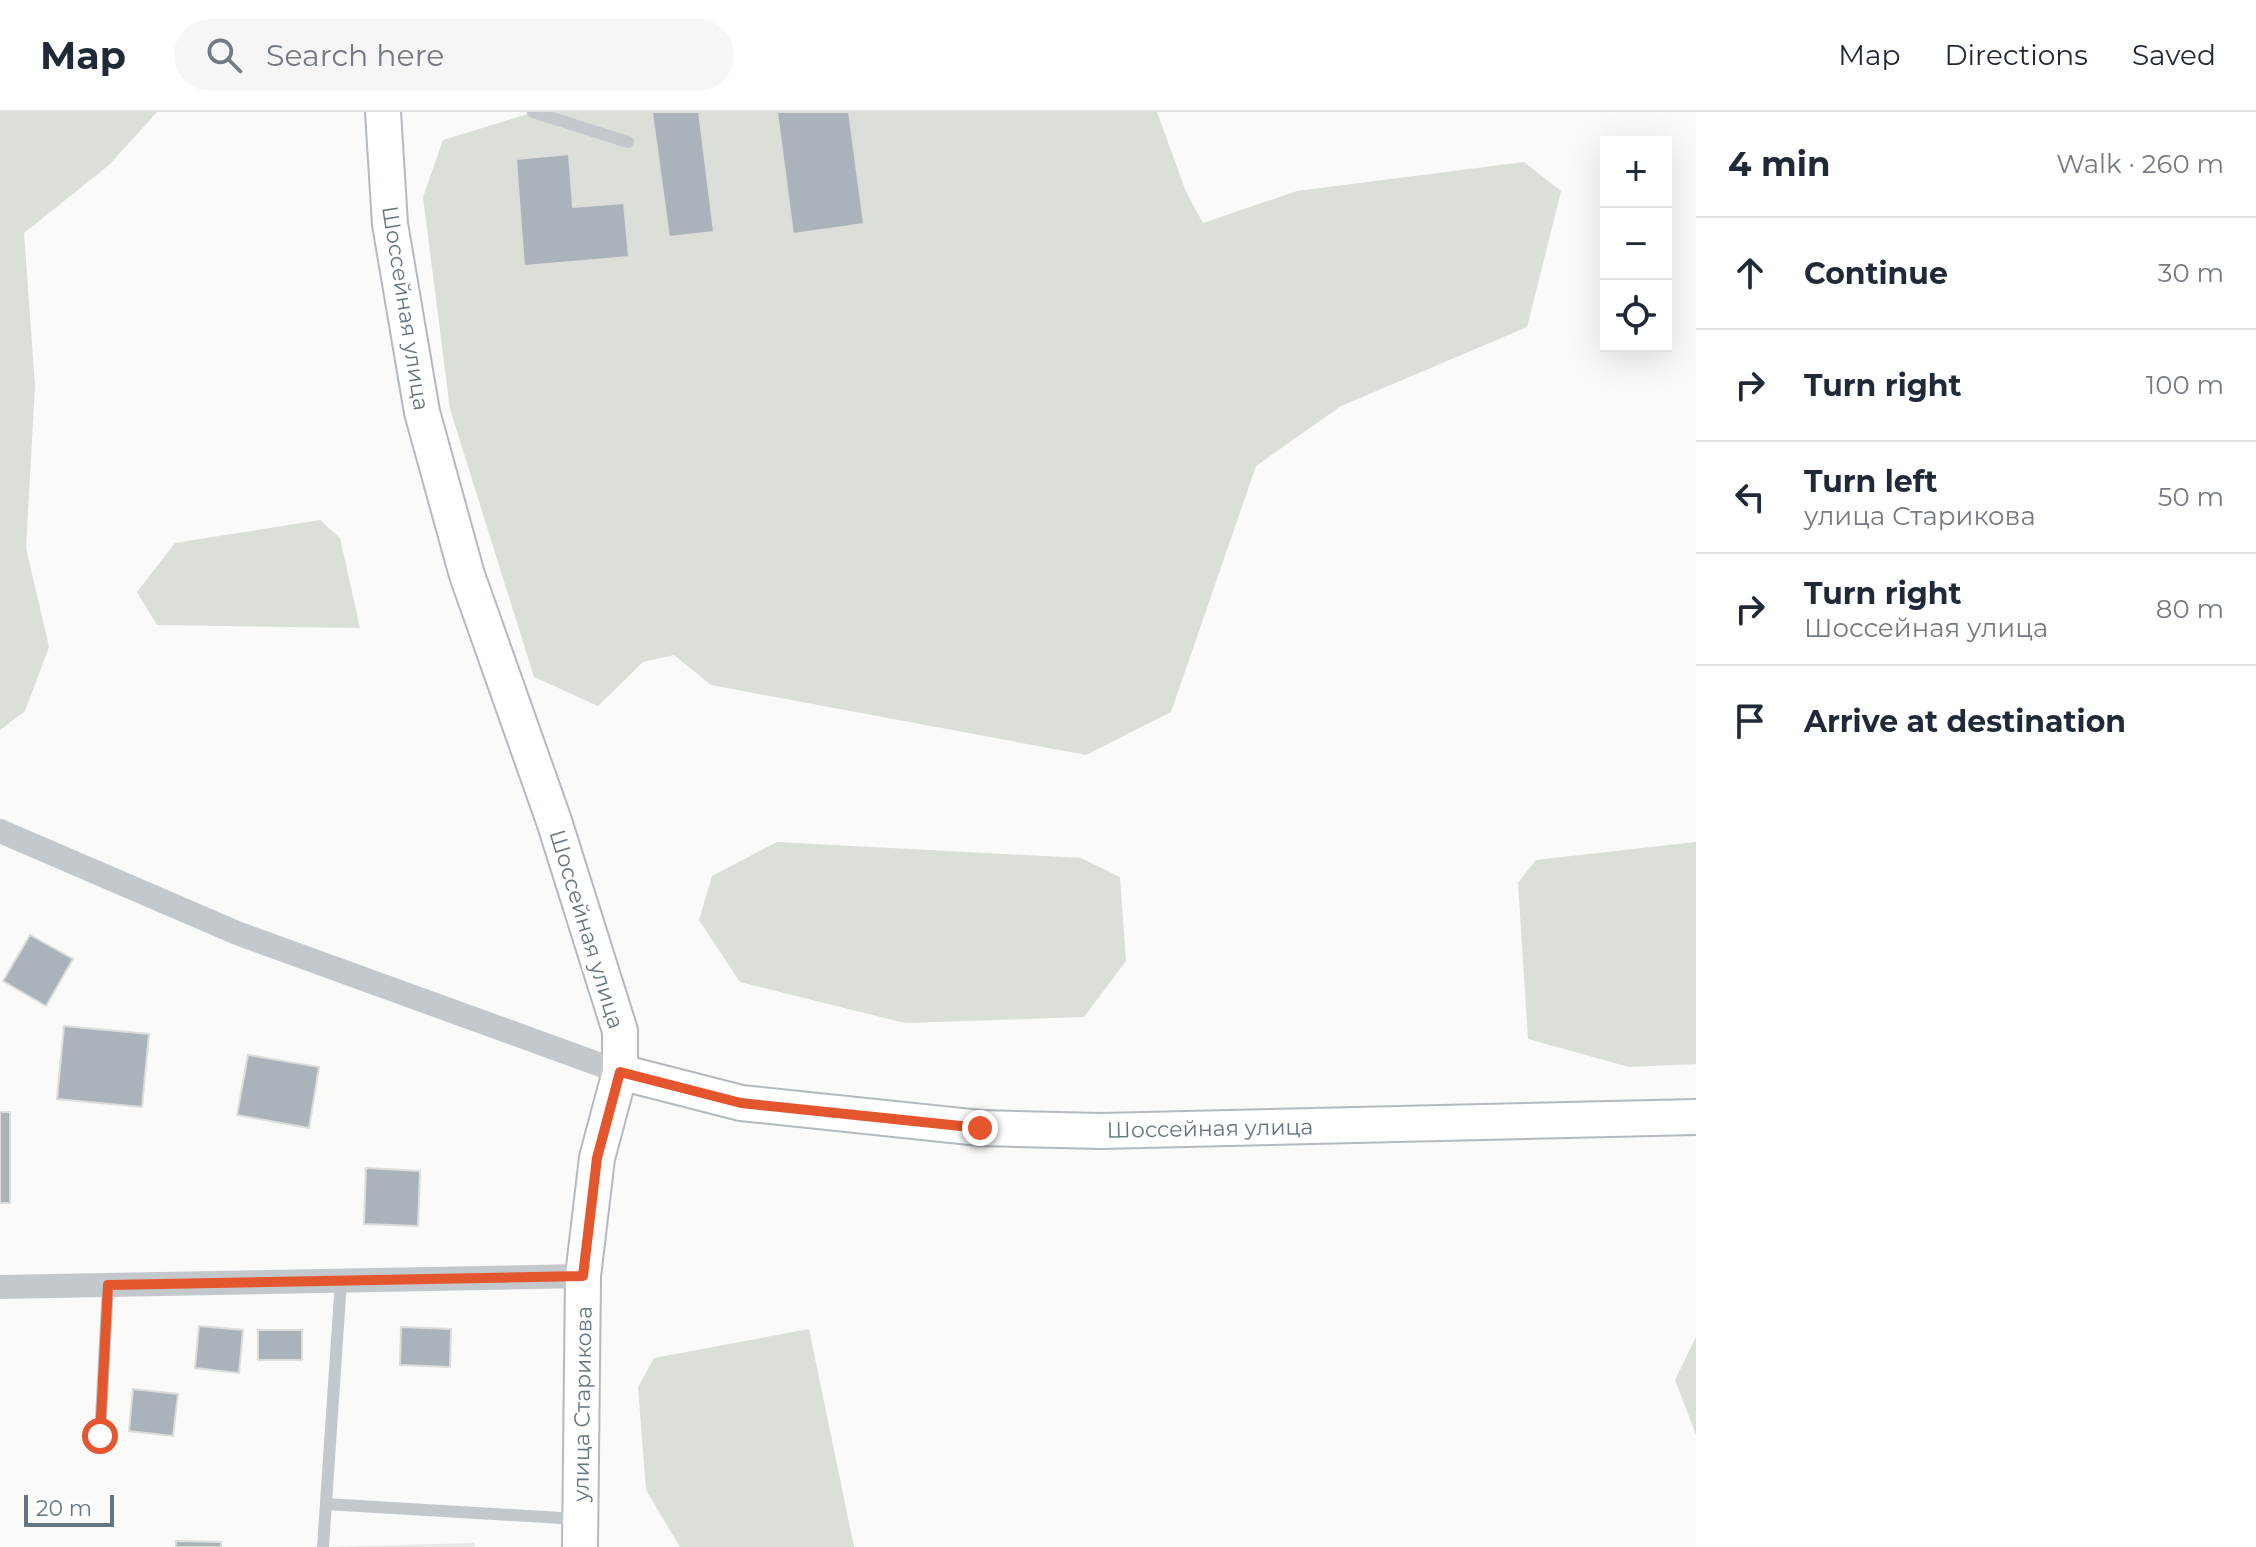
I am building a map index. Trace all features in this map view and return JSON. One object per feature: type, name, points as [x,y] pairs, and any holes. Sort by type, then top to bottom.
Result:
[{"type":"street","name":"Шоссейная улица","points":[[383,112],[390,224],[422,412],[467,575],[606,978],[620,1031],[620,1072],[741,1103],[980,1128],[1116,1131],[1696,1117]]},
{"type":"street","points":[[0,831],[237,933],[620,1072]]},
{"type":"street","name":"улица Старикова","points":[[581,1533],[583,1276],[597,1158],[620,1072]]},
{"type":"street","points":[[0,1287],[583,1276]]},
{"type":"lane","points":[[533,112],[628,142]]},
{"type":"lane","points":[[323,1547],[341,1281]]},
{"type":"lane","points":[[100,1436],[108,1285]]},
{"type":"lane","points":[[326,1504],[581,1533]]},
{"type":"shaded area","points":[[0,112],[157,112],[109,165],[24,233],[35,386],[26,548],[49,647],[25,711],[0,730]]},
{"type":"shaded area","points":[[534,112],[1157,112],[1186,192],[1203,223],[1297,191],[1524,162],[1561,191],[1527,327],[1341,406],[1256,466],[1171,712],[1086,755],[711,685],[674,655],[643,662],[598,706],[534,677],[450,409],[423,197],[443,140]]},
{"type":"shaded area","points":[[320,520],[340,538],[360,628],[157,625],[137,592],[175,543]]},
{"type":"shaded area","points":[[777,842],[1081,858],[1120,877],[1126,961],[1084,1017],[905,1023],[740,982],[699,920],[712,876]]},
{"type":"shaded area","points":[[1696,842],[1696,1064],[1629,1067],[1528,1039],[1518,883],[1536,860]]},
{"type":"shaded area","points":[[809,1329],[854,1547],[680,1547],[646,1490],[638,1387],[654,1358]]},
{"type":"shaded area","points":[[1696,1337],[1696,1435],[1675,1380]]},
{"type":"shaded area","points":[[474,1543],[475,1547],[322,1547]]},
{"type":"building","points":[[652,112],[699,112],[714,232],[669,237]]},
{"type":"building","points":[[777,112],[849,112],[864,224],[793,234]]},
{"type":"building","points":[[569,154],[573,207],[624,203],[629,257],[524,266],[516,159]]},
{"type":"building","points":[[30,935],[73,959],[46,1006],[3,981]]},
{"type":"building","points":[[64,1026],[149,1034],[142,1107],[57,1099]]},
{"type":"building","points":[[248,1055],[319,1067],[309,1128],[237,1115]]},
{"type":"building","points":[[0,1112],[10,1112],[10,1203],[0,1203]]},
{"type":"building","points":[[366,1168],[420,1171],[418,1226],[364,1224]]},
{"type":"building","points":[[199,1326],[243,1330],[239,1373],[195,1368]]},
{"type":"building","points":[[401,1327],[451,1329],[450,1367],[400,1365]]},
{"type":"building","points":[[258,1330],[302,1330],[302,1360],[258,1360]]},
{"type":"building","points":[[133,1389],[178,1394],[173,1436],[129,1431]]},
{"type":"building","points":[[176,1541],[221,1542],[221,1547],[176,1547]]},
{"type":"route","points":[[100,1436],[108,1285],[583,1276],[597,1158],[620,1072],[741,1103],[980,1128]]}]
